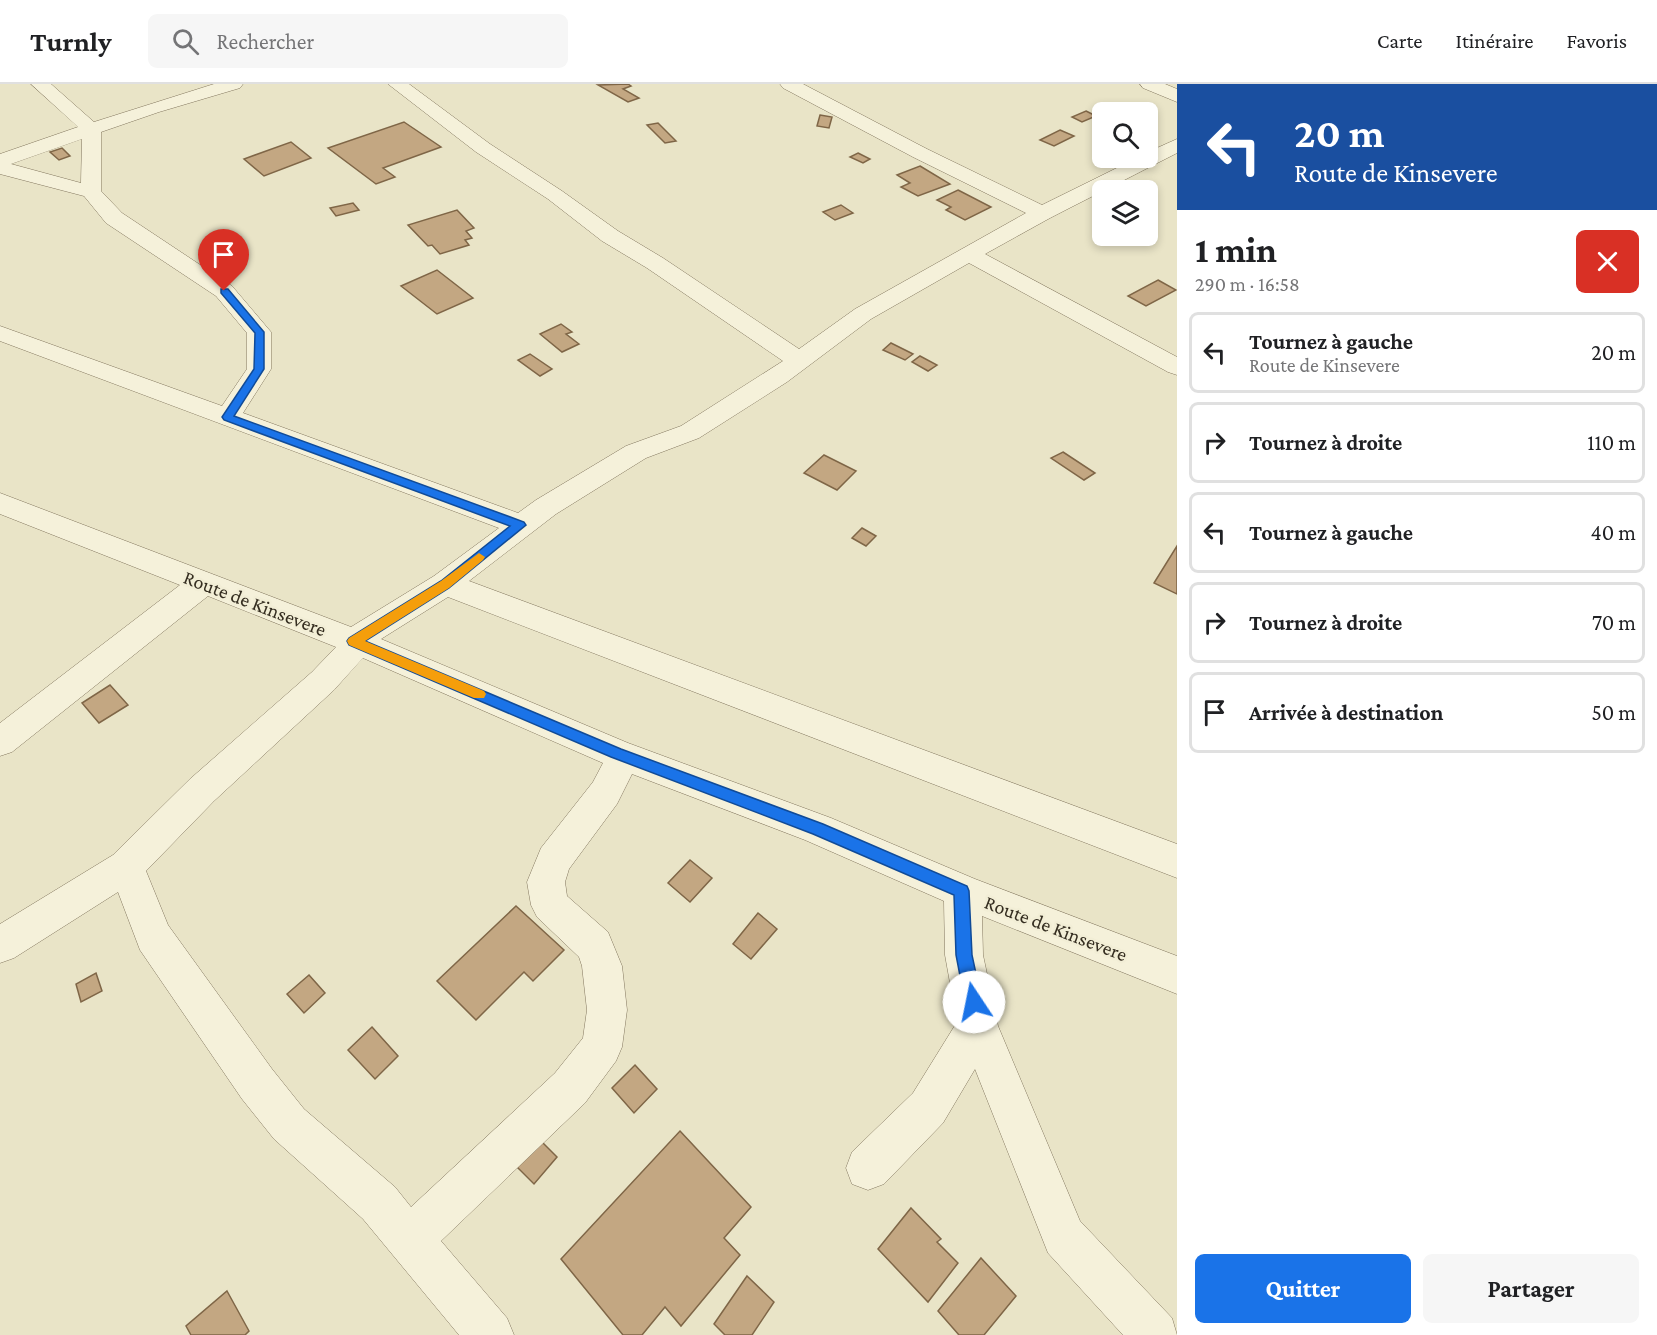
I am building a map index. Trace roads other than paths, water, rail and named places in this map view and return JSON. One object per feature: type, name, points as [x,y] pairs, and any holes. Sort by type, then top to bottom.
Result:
[{"type":"street","points":[[40,84],[90,129],[93,148],[91,192]]},
{"type":"street","points":[[0,161],[90,129],[234,84]]},
{"type":"street","points":[[397,84],[483,148],[555,195],[610,237],[655,263],[798,360]]},
{"type":"street","points":[[789,84],[920,153],[1042,213]]},
{"type":"street","points":[[1149,84],[1177,96]]},
{"type":"street","points":[[0,945],[126,867],[202,790],[330,674],[349,655],[354,641],[445,584],[520,525],[636,452],[690,432],[863,314],[1042,213],[1177,145]]},
{"type":"street","points":[[0,167],[45,182],[91,192],[114,218],[224,291],[260,332],[259,369],[228,417]]},
{"type":"street","points":[[970,255],[1177,367]]},
{"type":"street","points":[[0,333],[520,525]]},
{"type":"street","name":"Route de Kinsevere","points":[[0,503],[354,641],[616,753],[818,829],[962,891],[1177,975]]},
{"type":"street","points":[[0,742],[203,584]]},
{"type":"street","points":[[445,584],[1177,861]]},
{"type":"street","points":[[409,1240],[570,1088],[602,1047],[607,1010],[602,966],[594,945],[550,905],[546,882],[554,860],[605,793],[621,762],[616,753]]},
{"type":"street","points":[[126,867],[154,938],[257,1084],[289,1124],[379,1203],[490,1335]]},
{"type":"street","points":[[962,891],[964,955],[978,1026],[1064,1237],[1155,1335]]},
{"type":"street","points":[[868,1168],[928,1108],[978,1026]]}]
